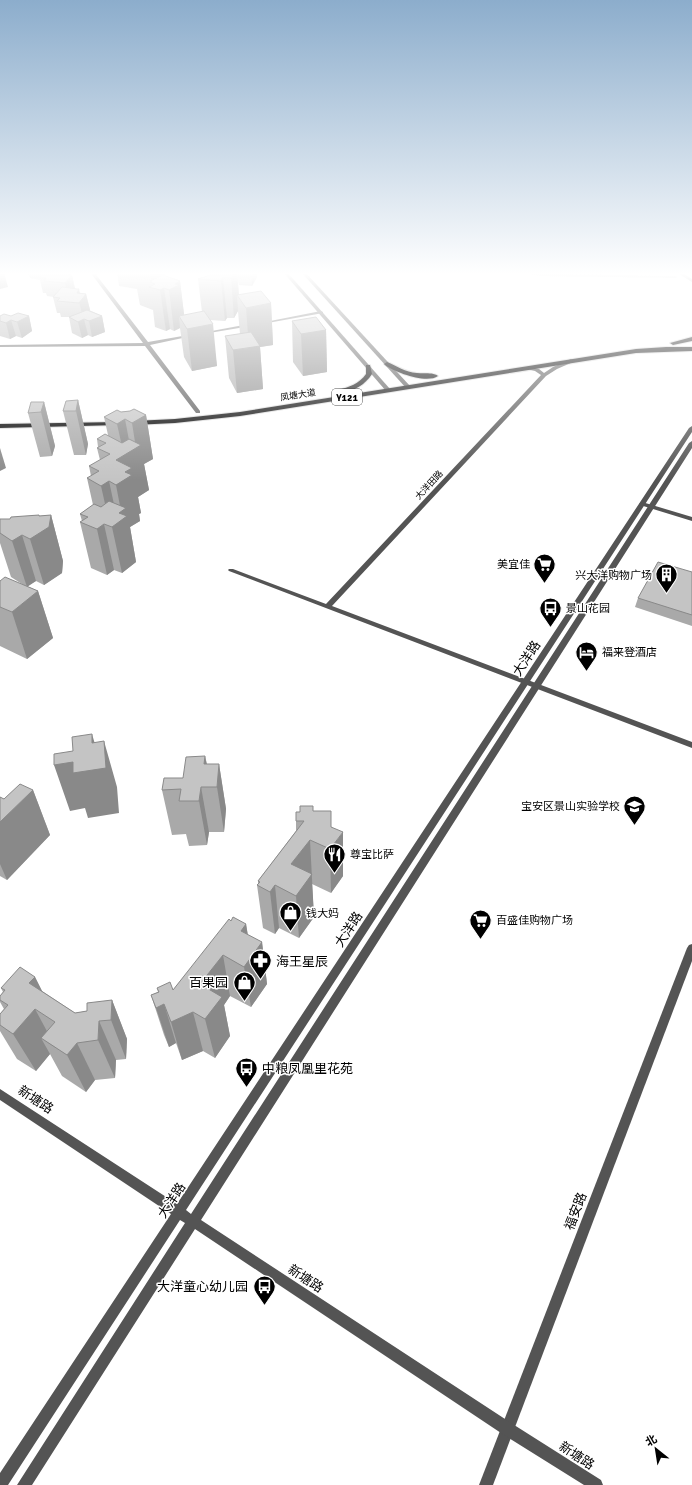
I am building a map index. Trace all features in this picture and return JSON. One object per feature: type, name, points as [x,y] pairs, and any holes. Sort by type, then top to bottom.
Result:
[{"type":"main road","points":[[673,343],[681,341]]},
{"type":"main road","name":"凤塘大道","points":[[0,419],[126,418],[198,412],[624,346],[673,343],[692,344]]},
{"type":"main road","points":[[666,349],[682,351],[692,355]]},
{"type":"main road","name":"凤塘大道","points":[[0,426],[116,424],[175,421],[240,414],[636,351],[692,349]]},
{"type":"main road","points":[[386,364],[406,373],[420,376],[435,376]]},
{"type":"main road","points":[[340,391],[353,387],[364,380],[369,374],[368,366]]},
{"type":"street","points":[[144,341],[198,412]]},
{"type":"street","points":[[0,346],[146,344],[161,341]]},
{"type":"street","points":[[346,341],[388,390]]},
{"type":"street","points":[[366,341],[408,387]]},
{"type":"street","name":"大洋田路","points":[[328,607],[544,375],[571,361]]},
{"type":"street","points":[[529,368],[538,370],[544,375]]},
{"type":"street","name":"大洋路","points":[[24,1485],[536,686],[647,505],[692,428]]},
{"type":"street","name":"大洋路","points":[[0,1485],[526,682],[647,505],[692,443]]},
{"type":"street","points":[[647,505],[692,519]]},
{"type":"street","points":[[231,570],[692,745]]},
{"type":"street","name":"福安路","points":[[486,1485],[506,1428],[692,948]]},
{"type":"street","name":"新塘路","points":[[0,1094],[506,1428],[596,1485]]},
{"type":"building","points":[[228,341],[257,341],[260,346],[233,350]]},
{"type":"building","points":[[78,400],[76,411],[63,411],[66,401]]},
{"type":"building","points":[[31,402],[44,402],[41,412],[28,413]]},
{"type":"building","points":[[134,409],[146,415],[132,423],[125,419],[117,424],[104,417],[117,410],[121,412]]},
{"type":"building","points":[[105,434],[122,443],[129,439],[141,445],[116,460],[132,468],[125,472],[132,475],[116,485],[109,481],[101,486],[87,478],[99,471],[89,466],[110,454],[97,448],[106,443],[97,439]]},
{"type":"building","points":[[109,501],[126,508],[119,513],[127,516],[112,527],[104,524],[97,529],[80,522],[88,517],[80,514],[94,504],[101,507]]},
{"type":"building","points":[[51,515],[49,527],[30,539],[22,535],[12,541],[0,533],[0,519]]},
{"type":"building","name":"兴大洋购物广场","points":[[658,562],[692,572],[692,615],[638,598]]},
{"type":"building","points":[[5,577],[38,591],[12,612],[0,607],[0,581]]},
{"type":"building","points":[[92,734],[92,743],[104,741],[106,768],[73,773],[73,762],[54,765],[54,754],[73,751],[72,737]]},
{"type":"building","points":[[205,756],[204,764],[219,764],[217,787],[201,787],[199,801],[179,801],[181,789],[162,790],[164,778],[183,778],[186,757]]},
{"type":"building","points":[[20,784],[33,790],[0,822],[0,797],[4,799]]},
{"type":"building","points":[[300,806],[313,806],[313,811],[331,811],[331,827],[343,832],[330,849],[310,840],[291,864],[312,874],[296,896],[275,885],[270,892],[257,885],[260,882],[258,881],[304,821],[296,821],[296,812],[300,812]]},
{"type":"building","points":[[233,917],[246,924],[241,931],[262,942],[244,967],[223,955],[200,984],[222,997],[205,1019],[193,1012],[171,1022],[164,1004],[156,1008],[151,995],[159,992],[157,988],[170,982],[173,990],[229,919],[231,921]]},
{"type":"building","points":[[20,967],[35,977],[29,983],[75,1013],[87,1011],[87,1003],[112,1000],[111,1020],[99,1021],[98,1040],[77,1043],[67,1055],[41,1038],[55,1022],[35,1009],[13,1034],[0,1025],[0,1014],[8,1005],[0,1000],[0,996],[5,990],[1,988]]},
{"type":"place","name":"美宜佳","points":[[545,584]]},
{"type":"place","name":"兴大洋购物广场","points":[[667,594]]},
{"type":"place","name":"景山花园","points":[[551,628]]},
{"type":"place","name":"福来登酒店","points":[[587,672]]},
{"type":"place","name":"宝安区景山实验学校","points":[[635,826]]},
{"type":"place","name":"尊宝比萨","points":[[335,874]]},
{"type":"place","name":"钱大妈","points":[[291,932]]},
{"type":"place","name":"百盛佳购物广场","points":[[481,940]]},
{"type":"place","name":"海王星辰","points":[[261,980]]},
{"type":"place","name":"百果园","points":[[244,1002]]},
{"type":"place","name":"中粮凤凰里花苑","points":[[246,1088]]},
{"type":"place","name":"大洋童心幼儿园","points":[[264,1306]]}]
